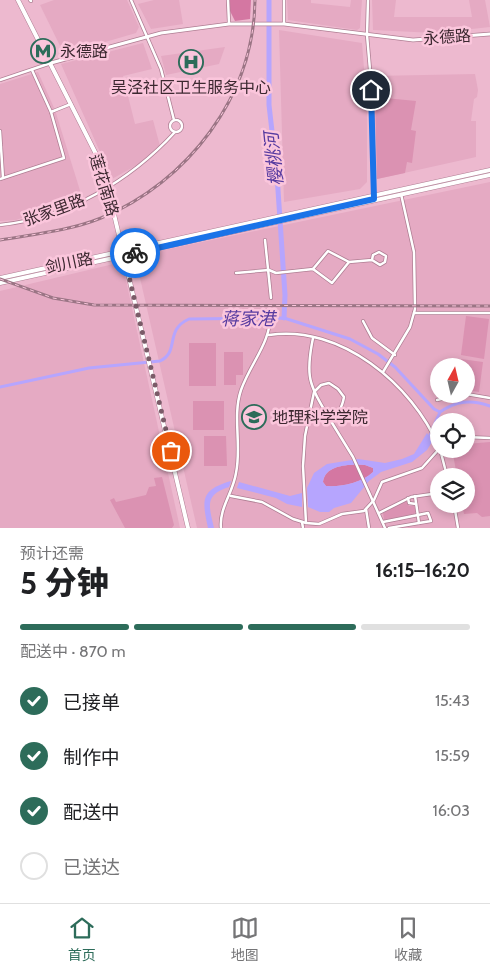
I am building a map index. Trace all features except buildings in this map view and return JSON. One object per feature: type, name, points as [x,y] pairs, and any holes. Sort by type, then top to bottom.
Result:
[{"type":"main road","name":"莲花南路","points":[[18,0],[96,156],[107,187],[152,369],[188,528]]},
{"type":"main road","name":"剑川路","points":[[0,278],[123,253],[490,170]]},
{"type":"main road","name":"剑川路","points":[[374,197],[401,194],[490,175]]},
{"type":"main road","name":"剑川路","points":[[0,283],[123,253]]},
{"type":"street","points":[[130,0],[161,69],[174,120]]},
{"type":"street","points":[[228,0],[229,24]]},
{"type":"street","points":[[284,0],[284,24]]},
{"type":"street","points":[[368,0],[367,35],[372,94],[374,197]]},
{"type":"street","name":"永德路","points":[[51,63],[147,36],[197,27],[229,24],[284,24],[413,40],[490,34]]},
{"type":"street","points":[[0,80],[51,63]]},
{"type":"street","points":[[0,131],[1,178],[64,158],[51,112],[32,70]]},
{"type":"street","points":[[51,112],[70,104]]},
{"type":"street","points":[[174,120],[180,122],[181,130],[175,132],[170,127],[171,122],[174,120]]},
{"type":"street","name":"张家里路","points":[[0,225],[16,223],[60,211],[116,184],[141,166],[175,132]]},
{"type":"street","points":[[383,372],[410,326],[414,313],[414,252],[401,194]]},
{"type":"street","points":[[265,240],[271,298]]},
{"type":"street","points":[[313,269],[328,251],[349,262],[372,260],[380,265],[385,262],[386,256],[382,252],[376,252],[372,260]]},
{"type":"street","points":[[236,273],[268,270],[276,273],[313,269],[332,283],[349,262]]},
{"type":"street","points":[[221,528],[223,506],[231,491],[235,477],[239,450],[238,403],[246,376],[269,335],[271,312]]},
{"type":"street","points":[[414,313],[490,313]]},
{"type":"street","points":[[363,321],[372,338],[394,356]]},
{"type":"street","points":[[269,335],[286,332],[313,338],[347,350],[383,372],[409,397],[430,428]]},
{"type":"street","points":[[313,338],[309,360],[309,380],[314,392],[353,457],[380,512],[385,528]]},
{"type":"street","points":[[303,528],[305,436],[314,392],[322,385],[329,384],[338,389],[344,398],[338,413],[329,418]]},
{"type":"street","points":[[475,396],[490,398]]},
{"type":"street","points":[[475,437],[490,438]]},
{"type":"street","points":[[231,496],[262,502],[304,523],[319,524],[342,514],[366,509],[374,500],[382,482],[422,468],[430,458]]},
{"type":"street","points":[[380,512],[408,498],[430,494]]},
{"type":"street","points":[[415,496],[420,523]]},
{"type":"street","points":[[408,498],[409,503],[416,504]]},
{"type":"street","points":[[366,509],[370,528]]},
{"type":"street","points":[[383,522],[428,513],[431,521],[389,528]]},
{"type":"street","points":[[456,513],[458,528]]},
{"type":"shaded area","points":[[54,0],[127,0],[139,27],[136,33],[64,54],[40,5]]},
{"type":"shaded area","points":[[154,0],[179,0],[183,24],[151,29],[138,4]]},
{"type":"shaded area","points":[[230,0],[251,0],[250,19],[235,21],[230,11]]},
{"type":"shaded area","points":[[287,0],[311,0],[311,3],[350,7],[351,0],[362,0],[360,28],[357,30],[288,20]]},
{"type":"shaded area","points":[[372,0],[396,0],[394,17],[472,17],[469,0],[485,0],[490,27],[435,33],[373,30]]},
{"type":"shaded area","points":[[279,30],[362,43],[367,108],[367,182],[360,189],[284,202]]},
{"type":"shaded area","points":[[143,43],[152,69],[123,76],[135,124],[153,120],[160,146],[151,157],[112,179],[61,64]]},
{"type":"shaded area","name":"吴泾社区卫生服务中心","points":[[225,47],[219,64],[166,75],[161,56]]},
{"type":"shaded area","points":[[38,72],[55,110],[82,197],[16,220],[0,221],[0,84]]},
{"type":"shaded area","points":[[475,74],[478,90],[477,97],[474,99],[471,121],[476,121],[476,157],[377,179],[374,76]]},
{"type":"shaded area","points":[[375,97],[416,101],[411,130],[416,131],[412,163],[407,162],[405,173],[377,179]]},
{"type":"shaded area","points":[[490,182],[490,528],[197,528],[135,256]]},
{"type":"shaded area","points":[[122,262],[180,528],[0,528],[0,291]]},
{"type":"shaded area","points":[[466,316],[489,319],[484,359],[461,355]]},
{"type":"shaded area","points":[[189,343],[216,343],[216,386],[189,386]]},
{"type":"shaded area","points":[[224,352],[243,352],[243,375],[236,375],[236,385],[224,385]]},
{"type":"shaded area","points":[[475,361],[483,362],[479,392],[475,391]]},
{"type":"shaded area","points":[[193,401],[224,401],[224,430],[193,430]]},
{"type":"shaded area","points":[[427,433],[430,438],[430,445],[427,450],[412,462],[381,472],[369,481],[351,503],[334,508],[329,512],[320,512],[308,507],[307,488],[314,473],[327,464],[358,459],[385,463],[414,454]],"holes":[[[365,465],[373,468],[373,472],[351,484],[326,486],[323,482],[328,472],[340,466]]]},
{"type":"shaded area","points":[[204,436],[226,436],[227,466],[204,466]]},
{"type":"shaded area","points":[[490,442],[490,516],[482,517],[477,513],[464,514],[475,513],[475,468],[456,468],[454,458],[475,458],[475,443]]},
{"type":"shaded area","points":[[346,465],[365,465],[373,468],[373,472],[357,482],[326,486],[323,482],[325,476],[333,468]]},
{"type":"shaded area","points":[[162,477],[174,525],[172,528],[125,528],[110,500],[114,498],[116,502],[146,495],[149,487],[156,486],[154,478]]},
{"type":"shaded area","points":[[231,481],[229,487],[215,494],[210,502],[214,528],[208,528],[204,503],[206,497],[213,488]]},
{"type":"shaded area","points":[[239,482],[290,496],[302,493],[302,507],[237,488]]},
{"type":"shaded area","points":[[406,501],[409,506],[414,506],[416,511],[414,514],[384,520],[383,513]]},
{"type":"waterway","name":"樱桃河","points":[[269,0],[269,105],[277,175],[285,295],[284,318]]},
{"type":"waterway","name":"蒋家港","points":[[0,387],[89,368],[160,361],[169,352],[177,329],[189,319],[284,318],[350,339],[378,354],[395,367],[434,409],[440,412],[452,405],[464,402],[476,402],[490,406]]},
{"type":"waterway","name":"樱桃河","points":[[428,439],[440,412]]},
{"type":"railway","points":[[0,240],[64,229],[101,218],[133,202],[162,182],[188,159],[210,132],[229,102],[243,70],[252,35],[255,0]]},
{"type":"railway","points":[[0,279],[53,298],[94,305],[490,306]]},
{"type":"way so far","points":[[135,253],[124,256],[171,451]]},
{"type":"place","name":"永德路","points":[[43,51]]},
{"type":"place","name":"吴泾社区卫生服务中心","points":[[191,62]]},
{"type":"place","name":"地理科学学院","points":[[254,417]]},
{"type":"route","points":[[135,253],[374,199],[371,90]]}]
